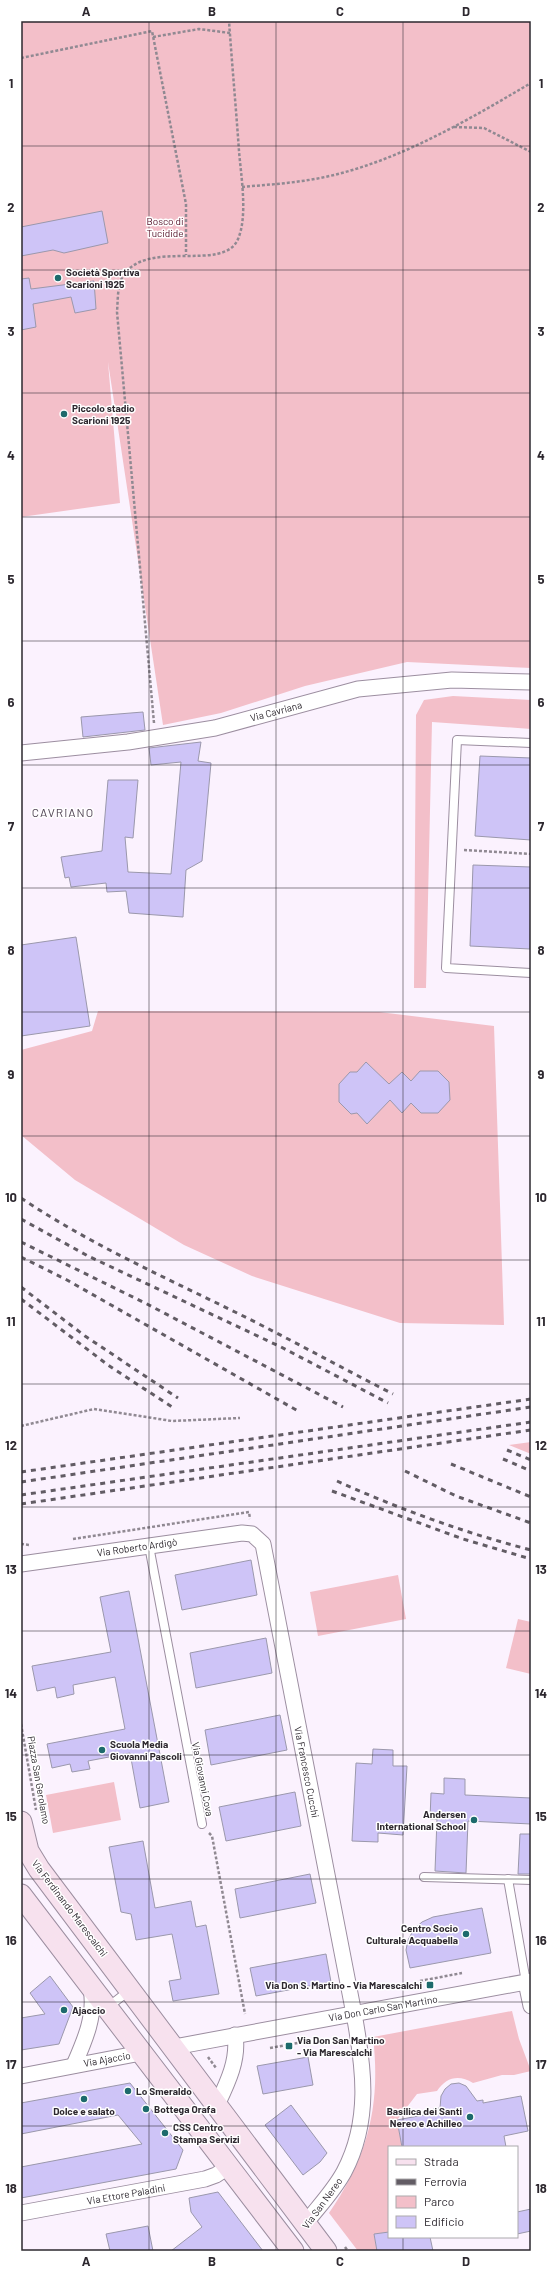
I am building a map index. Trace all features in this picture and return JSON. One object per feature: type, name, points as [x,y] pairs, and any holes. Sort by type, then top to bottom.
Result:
[{"type":"street","name":"Via Cavriana","points":[[21,753],[155,738],[215,728],[358,689],[452,680],[531,682]]},
{"type":"street","name":"Via Roberto Ardigò","points":[[21,1564],[242,1533],[252,1534]]},
{"type":"street","name":"Via Francesco Cucchi","points":[[252,1534],[263,1544],[354,2014]]},
{"type":"street","name":"Via Ferdinando Marescalchi","points":[[29,1819],[28,1851],[39,1869],[131,1989],[326,2251]]},
{"type":"street","points":[[21,1895],[293,2251]]},
{"type":"street","name":"Via Don Carlo San Martino","points":[[174,2047],[529,1982]]},
{"type":"street","points":[[529,1982],[531,2006]]},
{"type":"street","name":"Via Ajaccio","points":[[74,2065],[92,2018],[93,2000],[91,1987]]},
{"type":"street","name":"Via San Nereo","points":[[293,2251],[305,2224],[343,2173],[358,2133],[364,2084],[363,2065],[354,2014]]},
{"type":"street","points":[[217,2105],[234,2062],[236,2046],[235,2035]]},
{"type":"street","points":[[141,2053],[174,2047]]},
{"type":"street","name":"Via Ajaccio","points":[[21,2076],[141,2053]]},
{"type":"street","points":[[228,2167],[250,2149]]},
{"type":"street","name":"Via Ettore Paladini","points":[[21,2213],[205,2180],[228,2167]]},
{"type":"lane","points":[[531,743],[457,740],[446,968],[531,973]]},
{"type":"lane","name":"Via Giovanni Cova","points":[[149,1546],[202,1824]]},
{"type":"lane","points":[[424,1877],[531,1880]]},
{"type":"lane","points":[[508,1879],[529,1982]]},
{"type":"lane","points":[[107,2008],[131,1989]]},
{"type":"path","points":[[155,738],[117,312],[118,293],[123,277],[139,262],[154,258],[229,250],[238,240],[241,228],[242,187],[229,21]]},
{"type":"path","points":[[153,37],[199,29],[230,33]]},
{"type":"path","points":[[21,58],[152,32],[186,204],[186,255]]},
{"type":"path","points":[[242,187],[303,181],[352,169],[429,141],[531,84]]},
{"type":"path","points":[[454,127],[484,128],[531,152]]},
{"type":"path","points":[[452,850],[531,854]]},
{"type":"path","points":[[21,1426],[94,1409],[172,1421],[240,1418]]},
{"type":"path","name":"Via Roberto Ardigò","points":[[71,1539],[248,1512]]},
{"type":"path","points":[[21,1544],[32,1545]]},
{"type":"path","name":"Piazza San Gerolamo","points":[[21,1724],[29,1819]]},
{"type":"path","name":"Via Giovanni Cova","points":[[202,1824],[212,1836],[245,2014]]},
{"type":"path","points":[[420,1981],[462,1973]]},
{"type":"path","points":[[270,2048],[309,2041]]},
{"type":"path","points":[[208,2057],[219,2072]]},
{"type":"green space","name":"Bosco di Tucidide","points":[[21,21],[531,21],[531,668],[407,662],[305,686],[221,713],[163,725],[108,362],[120,503],[21,517]]},
{"type":"green space","points":[[453,696],[531,700],[531,729],[432,722],[426,988],[414,988],[416,715],[424,700]]},
{"type":"green space","points":[[98,1011],[379,1012],[494,1026],[504,1325],[400,1323],[252,1276],[184,1245],[75,1180],[21,1135],[21,1050],[92,1031]]},
{"type":"green space","points":[[531,1442],[531,1454],[509,1445]]},
{"type":"green space","points":[[398,1575],[406,1619],[318,1636],[310,1592]]},
{"type":"green space","points":[[518,1619],[531,1622],[531,1674],[506,1668]]},
{"type":"green space","points":[[114,1782],[121,1820],[53,1833],[46,1795]]},
{"type":"green space","points":[[512,2011],[519,2039],[531,2071],[514,2075],[502,2075],[473,2083],[463,2078],[453,2078],[444,2083],[437,2091],[417,2094],[397,2120],[402,2146],[388,2146],[388,2232],[374,2234],[377,2251],[358,2251],[329,2213],[353,2171],[369,2129],[375,2085],[373,2037]]},
{"type":"building","points":[[102,211],[108,243],[64,253],[53,250],[21,256],[21,227]]},
{"type":"building","points":[[29,278],[31,289],[94,281],[96,309],[75,313],[71,297],[33,304],[36,327],[21,330],[21,279]]},
{"type":"building","points":[[143,712],[145,730],[83,737],[81,717]]},
{"type":"building","points":[[201,742],[198,761],[211,763],[202,861],[186,870],[183,917],[129,913],[126,891],[107,892],[106,883],[71,887],[69,877],[65,878],[61,857],[102,851],[108,780],[138,780],[133,838],[125,837],[128,872],[171,874],[181,762],[151,765],[149,748]]},
{"type":"building","points":[[480,756],[531,758],[531,840],[475,836]]},
{"type":"building","points":[[473,865],[531,867],[530,949],[470,946]]},
{"type":"building","points":[[76,937],[90,1026],[21,1036],[21,945]]},
{"type":"building","points":[[366,1062],[389,1084],[402,1072],[411,1081],[420,1071],[438,1071],[449,1082],[450,1100],[438,1113],[421,1113],[411,1103],[402,1113],[390,1100],[367,1124],[357,1113],[351,1114],[339,1102],[339,1084],[350,1072],[357,1072]]},
{"type":"building","points":[[251,1560],[257,1595],[182,1610],[175,1575]]},
{"type":"building","points":[[129,1591],[169,1802],[140,1808],[130,1753],[88,1761],[90,1769],[72,1772],[70,1764],[52,1768],[47,1744],[125,1729],[115,1677],[73,1685],[74,1694],[57,1698],[55,1687],[37,1691],[32,1666],[111,1652],[100,1597]]},
{"type":"building","points":[[266,1638],[272,1673],[196,1688],[190,1653]]},
{"type":"building","points":[[280,1715],[287,1750],[211,1765],[205,1730]]},
{"type":"building","points":[[373,1749],[393,1750],[393,1766],[407,1766],[403,1835],[378,1833],[378,1842],[352,1841],[356,1763],[372,1764]]},
{"type":"building","points":[[444,1778],[465,1779],[465,1795],[531,1798],[531,1824],[468,1821],[466,1873],[435,1871],[437,1819],[430,1819],[431,1793],[444,1794]]},
{"type":"building","points":[[295,1792],[301,1826],[226,1841],[219,1807]]},
{"type":"building","points":[[520,1834],[531,1834],[531,1874],[518,1874]]},
{"type":"building","points":[[143,1841],[155,1908],[191,1901],[196,1927],[206,1925],[219,1994],[173,2001],[169,1981],[181,1979],[172,1934],[136,1940],[131,1914],[121,1912],[109,1847]]},
{"type":"building","points":[[310,1874],[316,1903],[240,1918],[235,1889]]},
{"type":"building","points":[[482,1908],[491,1953],[410,1968],[406,1950],[408,1940],[414,1929],[422,1922],[433,1917]]},
{"type":"building","points":[[326,1954],[331,1982],[256,1996],[250,1968]]},
{"type":"building","points":[[50,1976],[73,2007],[59,2044],[21,2050],[21,2018],[45,2014],[30,1993]]},
{"type":"building","points":[[308,2057],[313,2085],[263,2094],[257,2066]]},
{"type":"building","points":[[130,2083],[183,2150],[176,2169],[21,2198],[21,2167],[142,2144],[118,2115],[21,2134],[21,2103]]},
{"type":"building","name":"Basilica dei Santi Nereo e Achilleo","points":[[459,2083],[466,2086],[477,2101],[483,2100],[483,2103],[521,2096],[528,2131],[504,2136],[506,2146],[402,2146],[397,2120],[434,2113],[433,2109],[440,2108],[441,2096],[445,2089],[451,2084]]},
{"type":"building","points":[[291,2105],[327,2153],[320,2162],[303,2175],[265,2125]]},
{"type":"building","points":[[218,2192],[263,2251],[171,2251],[202,2227],[191,2212],[189,2198]]},
{"type":"building","points":[[531,2209],[531,2231],[518,2234],[518,2212]]},
{"type":"building","points":[[148,2226],[153,2251],[110,2251],[106,2234]]},
{"type":"building","points":[[388,2232],[388,2238],[430,2238],[433,2251],[377,2251],[374,2234]]},
{"type":"railway","points":[[21,1198],[72,1230],[255,1322],[393,1394]]},
{"type":"railway","points":[[21,1219],[88,1256],[281,1347],[388,1403]]},
{"type":"railway","points":[[21,1242],[147,1304],[343,1407]]},
{"type":"railway","points":[[21,1257],[67,1280],[298,1411]]},
{"type":"railway","points":[[21,1287],[85,1336],[178,1398]]},
{"type":"railway","points":[[21,1299],[108,1365],[172,1407]]},
{"type":"railway","points":[[21,1472],[531,1399]]},
{"type":"railway","points":[[21,1482],[531,1407]]},
{"type":"railway","points":[[21,1495],[531,1422]]},
{"type":"railway","points":[[21,1504],[531,1430]]},
{"type":"railway","points":[[507,1450],[531,1460]]},
{"type":"railway","points":[[503,1459],[531,1471]]},
{"type":"railway","points":[[451,1464],[531,1497]]},
{"type":"railway","points":[[405,1471],[456,1496],[531,1523]]},
{"type":"railway","points":[[337,1481],[432,1520],[531,1550]]},
{"type":"railway","points":[[332,1491],[463,1539],[531,1559]]},
{"type":"place","name":"Società Sportiva Scarioni 1925","points":[[58,278]]},
{"type":"place","name":"Piccolo stadio Scarioni 1925","points":[[64,414]]},
{"type":"place","name":"Scuola Media Giovanni Pascoli","points":[[102,1750]]},
{"type":"place","name":"Andersen International School","points":[[474,1820]]},
{"type":"place","name":"Centro Socio Culturale Acquabella","points":[[466,1934]]},
{"type":"place","name":"Via Don S. Martino - Via Marescalchi","points":[[430,1985]]},
{"type":"place","name":"Ajaccio","points":[[64,2010]]},
{"type":"place","name":"Via Don San Martino - Via Marescalchi","points":[[289,2046]]},
{"type":"place","name":"Lo Smeraldo","points":[[128,2091]]},
{"type":"place","name":"Dolce e salato","points":[[84,2099]]},
{"type":"place","name":"Bottega Orafa","points":[[146,2109]]},
{"type":"place","name":"Basilica dei Santi Nereo e Achilleo","points":[[470,2117]]},
{"type":"place","name":"CSS Centro Stampa Servizi","points":[[165,2133]]},
{"type":"district","name":"CAVRIANO","points":[[63,813]]}]
